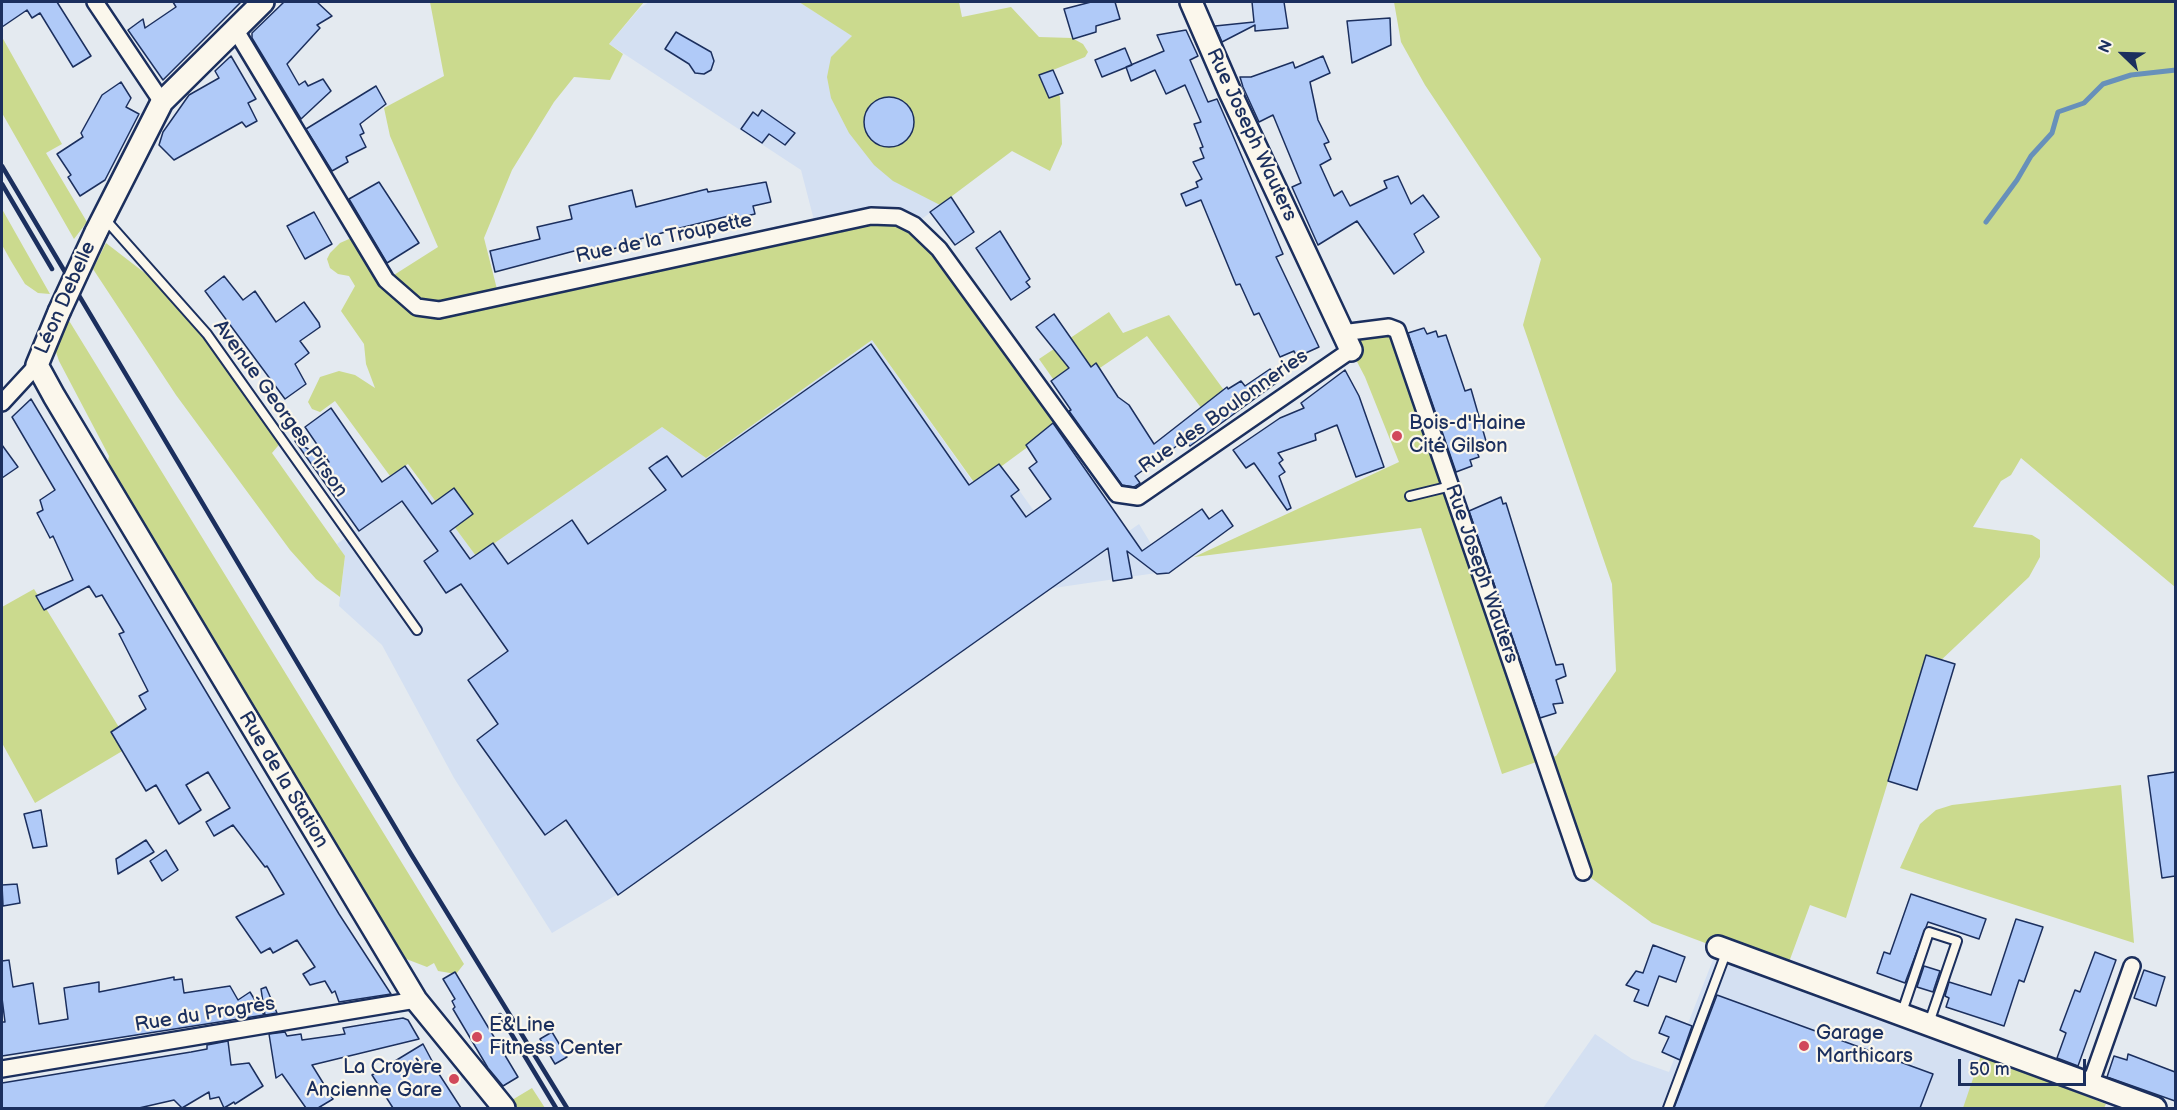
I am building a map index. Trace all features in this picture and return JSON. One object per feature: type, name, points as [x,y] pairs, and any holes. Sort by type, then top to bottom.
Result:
[{"type":"street","points":[[95,2],[162,102]]},
{"type":"street","name":"Léon Debelle","points":[[39,358],[99,224],[162,102],[264,2]]},
{"type":"street","name":"Rue Joseph Wauters","points":[[1191,2],[1230,92],[1346,341],[1389,327],[1397,330],[1583,872]]},
{"type":"street","name":"Rue de la Troupette","points":[[235,30],[386,280],[417,307],[439,310],[871,216],[898,217],[914,225],[939,249],[1117,494]]},
{"type":"street","name":"Rue des Boulonneries","points":[[1117,494],[1138,497],[1346,341]]},
{"type":"street","points":[[2,403],[39,358]]},
{"type":"street","name":"Rue de la Station","points":[[39,358],[79,440],[416,1000],[504,1108]]},
{"type":"street","points":[[1722,949],[2155,1108]]},
{"type":"street","points":[[2091,1085],[2132,966]]},
{"type":"street","name":"Rue du Progrès","points":[[2,1070],[416,1000]]},
{"type":"lane","name":"Avenue Georges Pirson","points":[[99,224],[207,334],[417,630]]},
{"type":"lane","points":[[1410,496],[1451,486]]},
{"type":"lane","points":[[1900,1016],[1929,932],[1957,941],[1928,1026]]},
{"type":"lane","points":[[1668,1108],[1722,949]]},
{"type":"shaded area","points":[[649,2],[799,2],[853,36],[1012,150],[914,225],[816,228],[801,170],[609,44],[639,9]]},
{"type":"shaded area","points":[[872,340],[975,485],[1002,466],[1075,569],[1139,524],[1153,547],[1163,572],[1047,589],[623,891],[552,933],[454,778],[382,645],[339,606],[345,557],[337,544],[421,481],[476,556],[662,427],[706,458]]},
{"type":"shaded area","points":[[1718,947],[2110,1092],[2104,1108],[1543,1108],[1595,1034],[1632,1059],[1669,1072]]},
{"type":"green space","points":[[430,2],[644,2],[609,44],[623,54],[610,80],[574,77],[554,102],[512,170],[484,238],[499,297],[871,216],[914,225],[1063,421],[976,485],[872,340],[706,458],[662,427],[476,556],[408,464],[390,476],[335,401],[320,412],[312,409],[308,402],[320,377],[339,371],[355,375],[375,388],[366,364],[364,344],[341,311],[355,286],[349,276],[338,274],[330,268],[327,259],[330,253],[340,243],[358,235],[386,280],[438,247],[390,136],[384,108],[444,76]]},
{"type":"green space","points":[[799,2],[959,2],[962,17],[1011,7],[1039,37],[1072,38],[1083,44],[1088,52],[1085,57],[1048,72],[1060,97],[1062,144],[1050,171],[1012,151],[940,205],[893,181],[874,165],[849,133],[831,98],[827,77],[831,57],[852,36]]},
{"type":"green space","points":[[1394,2],[2175,2],[2175,587],[2021,458],[2011,475],[2001,481],[1973,527],[2032,535],[2040,540],[2040,557],[2029,577],[1919,681],[1846,918],[1810,905],[1785,973],[1652,923],[1583,872],[1545,759],[1556,756],[1616,671],[1612,584],[1523,325],[1541,259],[1425,85],[1401,42]]},
{"type":"green space","points":[[2,37],[62,144],[46,153],[87,222],[74,239],[2,113]]},
{"type":"green space","points":[[2,209],[50,294],[38,293],[25,284],[11,261],[2,245]]},
{"type":"green space","points":[[106,243],[172,294],[283,440],[272,453],[345,556],[340,597],[316,579],[290,550],[176,395],[93,269]]},
{"type":"green space","points":[[1109,312],[1123,333],[1169,315],[1226,393],[1202,409],[1147,336],[1063,393],[1039,359]]},
{"type":"green space","points":[[68,319],[464,964],[456,974],[438,971],[434,963],[427,967],[401,957],[104,483],[109,456],[56,352],[58,341]]},
{"type":"green space","points":[[1389,327],[1545,759],[1502,774],[1421,528],[1194,557],[1399,462],[1365,377],[1342,333]]},
{"type":"green space","points":[[34,589],[120,729],[124,750],[35,803],[2,743],[2,607]]},
{"type":"green space","points":[[2121,785],[2134,943],[1900,868],[1920,824],[1936,810],[1952,805]]},
{"type":"green space","points":[[1981,1055],[2106,1104],[2104,1108],[1963,1108]]},
{"type":"green space","points":[[532,1088],[545,1108],[518,1108],[512,1100]]},
{"type":"building","points":[[2,2],[57,2],[91,56],[73,67],[40,13],[32,18],[27,10],[2,27]]},
{"type":"building","points":[[173,2],[241,2],[163,80],[128,30],[143,19],[145,28],[176,7]]},
{"type":"building","points":[[284,2],[317,2],[332,16],[317,25],[320,28],[287,64],[299,85],[305,81],[308,86],[323,79],[331,91],[301,119],[252,38],[252,33]]},
{"type":"building","points":[[1091,2],[1115,2],[1120,19],[1096,26],[1096,32],[1073,39],[1064,9]]},
{"type":"building","points":[[1252,2],[1284,2],[1288,28],[1255,31],[1255,25],[1222,42],[1215,26],[1254,22]]},
{"type":"building","points":[[1390,18],[1391,45],[1352,63],[1347,21]]},
{"type":"building","points":[[1186,30],[1198,56],[1190,60],[1208,102],[1217,99],[1283,254],[1276,257],[1319,347],[1297,357],[1294,351],[1280,357],[1259,313],[1254,315],[1240,284],[1236,285],[1201,200],[1186,206],[1181,194],[1198,187],[1196,182],[1202,179],[1193,162],[1204,158],[1200,148],[1203,147],[1194,124],[1201,122],[1185,85],[1166,94],[1155,70],[1131,81],[1126,67],[1164,51],[1157,35]]},
{"type":"building","points":[[676,32],[711,52],[714,61],[711,70],[704,74],[695,73],[689,64],[665,49]]},
{"type":"building","points":[[1125,48],[1132,65],[1102,77],[1095,60]]},
{"type":"building","points":[[231,56],[256,99],[248,103],[257,121],[246,127],[242,122],[174,160],[159,145],[163,132],[189,95],[219,78],[215,71]]},
{"type":"building","points":[[1323,56],[1330,73],[1310,82],[1318,120],[1329,142],[1324,144],[1331,159],[1320,165],[1334,196],[1342,191],[1350,206],[1387,188],[1384,181],[1398,176],[1411,204],[1423,195],[1439,217],[1414,234],[1424,252],[1394,274],[1357,221],[1318,245],[1292,187],[1301,183],[1273,115],[1259,122],[1243,87],[1240,77],[1251,77],[1293,62],[1295,68]]},
{"type":"building","points":[[1053,70],[1063,93],[1049,98],[1039,75]]},
{"type":"building","points":[[121,82],[131,98],[126,107],[139,114],[105,180],[80,196],[68,177],[71,175],[57,154],[83,137],[81,133],[102,95]]},
{"type":"building","points":[[376,86],[386,104],[360,124],[364,133],[360,135],[366,147],[346,157],[348,162],[332,171],[306,129]]},
{"type":"building","points":[[884,97],[894,97],[907,104],[914,117],[914,127],[907,140],[894,147],[884,147],[875,143],[868,136],[864,127],[864,117],[868,108],[875,101]]},
{"type":"building","points":[[762,110],[795,133],[785,145],[769,134],[762,143],[741,129],[753,112],[758,116]]},
{"type":"building","points":[[379,182],[419,243],[387,263],[349,199]]},
{"type":"building","points":[[766,182],[771,202],[753,206],[755,214],[737,218],[737,214],[640,239],[641,243],[633,245],[579,255],[578,250],[495,272],[490,251],[540,239],[537,227],[572,219],[569,206],[632,190],[636,207],[707,189],[708,192]]},
{"type":"building","points":[[951,197],[974,232],[955,245],[930,212]]},
{"type":"building","points":[[314,212],[332,244],[305,259],[287,226]]},
{"type":"building","points":[[1000,231],[1030,279],[1026,282],[1030,287],[1011,300],[976,248]]},
{"type":"building","points":[[224,276],[243,300],[255,291],[276,322],[304,302],[319,323],[320,327],[300,341],[309,353],[295,364],[306,384],[285,399],[205,291]]},
{"type":"building","points":[[1054,314],[1091,367],[1096,363],[1118,397],[1129,405],[1154,444],[1227,387],[1228,389],[1241,381],[1245,386],[1270,369],[1279,381],[1190,446],[1185,440],[1135,476],[1140,483],[1134,487],[1122,485],[1069,411],[1071,410],[1051,381],[1069,368],[1036,327]]},
{"type":"building","points":[[1424,328],[1427,334],[1436,331],[1438,337],[1446,335],[1465,391],[1471,389],[1488,448],[1477,452],[1479,457],[1470,460],[1472,466],[1456,472],[1408,333]]},
{"type":"building","points":[[871,344],[969,485],[999,464],[1019,490],[1011,496],[1026,517],[1051,499],[1029,468],[1037,462],[1026,445],[1053,423],[1142,551],[1202,509],[1209,519],[1222,510],[1233,526],[1169,573],[1157,574],[1127,551],[1132,578],[1113,581],[1108,548],[618,895],[566,820],[545,835],[477,740],[498,724],[468,680],[508,651],[461,584],[446,593],[424,561],[438,551],[402,501],[359,531],[295,441],[329,462],[305,427],[331,408],[382,482],[405,466],[432,504],[454,488],[473,514],[450,531],[470,559],[493,543],[508,564],[572,520],[588,544],[666,490],[649,468],[656,463],[667,456],[682,477]]},
{"type":"building","points":[[1345,370],[1359,396],[1384,467],[1356,477],[1337,425],[1315,434],[1316,440],[1278,453],[1283,460],[1279,463],[1285,472],[1279,476],[1291,508],[1287,510],[1254,463],[1246,468],[1233,450],[1280,418],[1304,408],[1301,403]]},
{"type":"building","points":[[31,399],[339,914],[391,994],[339,1002],[335,991],[332,993],[325,981],[310,985],[303,974],[315,967],[297,940],[273,953],[270,948],[261,953],[236,917],[284,894],[267,866],[265,867],[233,825],[214,836],[206,822],[230,808],[208,772],[186,785],[201,810],[179,824],[156,785],[146,791],[111,732],[146,709],[139,696],[148,691],[119,634],[124,632],[102,595],[96,597],[89,586],[44,610],[36,596],[73,580],[53,536],[50,538],[37,513],[43,510],[40,500],[55,490],[12,417]]},
{"type":"building","points":[[2,445],[18,467],[2,478]]},
{"type":"building","points":[[1501,497],[1503,504],[1506,503],[1556,665],[1563,664],[1566,676],[1556,680],[1563,703],[1553,704],[1556,713],[1540,718],[1469,511]]},
{"type":"building","points":[[1926,655],[1955,664],[1917,790],[1888,781]]},
{"type":"building","points":[[2175,772],[2175,876],[2162,878],[2148,776]]},
{"type":"building","points":[[41,810],[47,846],[33,848],[24,814]]},
{"type":"building","points":[[146,840],[154,852],[118,874],[116,859]]},
{"type":"building","points":[[166,850],[178,870],[162,881],[150,861]]},
{"type":"building","points":[[17,884],[20,903],[3,906],[2,885]]},
{"type":"building","points":[[1911,894],[1986,919],[1979,939],[1928,922],[1905,983],[1877,973],[1884,952],[1890,954]]},
{"type":"building","points":[[2016,919],[2043,927],[2024,982],[2019,980],[2004,1026],[1946,1007],[1949,998],[1945,996],[1949,982],[1991,995]]},
{"type":"building","points":[[1653,945],[1685,957],[1676,982],[1659,976],[1648,1006],[1634,1001],[1639,990],[1626,985],[1636,971],[1643,973]]},
{"type":"building","points":[[2095,952],[2116,960],[2078,1066],[2057,1058],[2066,1033],[2060,1030],[2075,990],[2080,992]]},
{"type":"building","points":[[9,960],[13,987],[33,983],[39,1024],[68,1019],[64,988],[99,982],[99,992],[174,977],[174,980],[182,979],[184,993],[230,986],[238,1000],[250,992],[264,1015],[2,1056],[2,1022],[5,1022],[2,998],[2,961]]},
{"type":"building","points":[[1924,966],[1940,971],[1933,992],[1917,987]]},
{"type":"building","points":[[2144,970],[2165,977],[2156,1006],[2134,998]]},
{"type":"building","points":[[455,972],[518,1077],[503,1086],[488,1068],[453,1009],[455,1007],[452,1001],[455,999],[443,979]]},
{"type":"building","points":[[266,987],[277,1013],[265,1015],[261,989]]},
{"type":"building","points":[[1717,995],[1933,1074],[1920,1108],[1674,1108]]},
{"type":"building","points":[[1666,1016],[1692,1026],[1680,1060],[1662,1052],[1669,1037],[1659,1033]]},
{"type":"building","points":[[403,1018],[408,1020],[419,1039],[312,1065],[333,1099],[318,1108],[306,1108],[282,1074],[276,1078],[269,1034],[285,1032],[287,1036],[301,1034],[302,1040],[345,1034],[343,1028]]},
{"type":"building","points":[[552,1032],[567,1057],[555,1064],[540,1039]]},
{"type":"building","points":[[228,1041],[231,1065],[249,1063],[263,1086],[235,1104],[234,1102],[224,1108],[219,1097],[210,1099],[209,1092],[182,1108],[174,1100],[139,1108],[2,1108],[2,1083],[191,1052],[207,1049],[207,1045]]},
{"type":"building","points":[[423,1044],[461,1108],[393,1108],[372,1075]]},
{"type":"building","points":[[2128,1054],[2175,1072],[2175,1101],[2107,1077],[2114,1056],[2127,1060]]},
{"type":"waterway","points":[[1986,222],[2017,180],[2031,156],[2052,133],[2058,112],[2084,103],[2103,84],[2131,75],[2176,70]]},
{"type":"railway","points":[[2,166],[411,854],[567,1108]]},
{"type":"railway","points":[[2,184],[52,269]]},
{"type":"railway","points":[[500,1015],[556,1108]]},
{"type":"place","name":"Bois-d'Haine Cité Gilson","points":[[1397,436]]},
{"type":"place","name":"E&Line Fitness Center","points":[[477,1037]]},
{"type":"place","name":"Garage Marthicars","points":[[1804,1046]]},
{"type":"place","name":"La Croyère Ancienne Gare","points":[[454,1079]]}]
